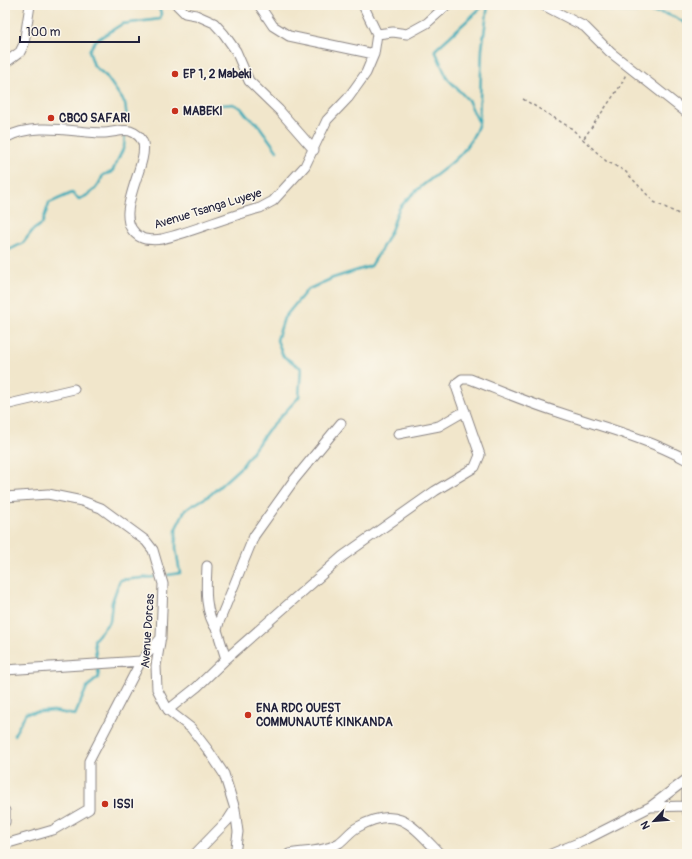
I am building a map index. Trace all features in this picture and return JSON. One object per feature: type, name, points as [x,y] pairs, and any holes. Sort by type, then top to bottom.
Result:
[{"type":"street","points":[[5,64],[20,52],[24,44],[30,5]]},
{"type":"street","points":[[177,5],[185,14],[196,15],[214,23],[236,51],[247,78],[279,110],[314,150]]},
{"type":"street","points":[[258,5],[273,26],[289,36],[374,54]]},
{"type":"street","points":[[363,5],[377,34],[393,32],[407,34],[427,24],[447,5]]},
{"type":"street","points":[[542,5],[585,27],[610,52],[687,114]]},
{"type":"street","name":"Avenue Tsanga Luyeye","points":[[5,138],[24,131],[50,130],[104,133],[129,130],[136,133],[142,140],[144,148],[132,187],[128,214],[130,225],[135,234],[143,239],[161,239],[260,208],[273,201],[305,166],[314,150],[327,120],[348,98],[363,78],[374,54],[377,34]]},
{"type":"street","points":[[234,854],[238,832],[235,809],[224,774],[191,728],[168,710],[197,687],[226,658],[343,556],[435,491],[475,467],[480,455],[456,386],[458,382],[462,379],[470,379],[528,403],[662,448],[687,460]]},
{"type":"street","points":[[5,404],[74,389]]},
{"type":"street","points":[[398,434],[439,426],[465,412]]},
{"type":"street","points":[[217,630],[254,536],[294,480],[341,423]]},
{"type":"street","name":"Avenue Dorcas","points":[[6,495],[48,494],[82,501],[101,508],[146,541],[153,550],[163,584],[162,636],[156,666],[156,679],[157,689],[168,710]]},
{"type":"street","points":[[207,566],[206,592],[209,609],[226,658]]},
{"type":"street","points":[[5,844],[53,830],[89,809],[89,760],[141,661],[162,636]]},
{"type":"street","points":[[5,670],[141,661]]},
{"type":"street","points":[[551,854],[583,841],[650,806],[687,779]]},
{"type":"street","points":[[687,792],[687,810]]},
{"type":"street","points":[[650,806],[686,806]]},
{"type":"street","points":[[195,854],[228,820],[235,809]]},
{"type":"street","points":[[5,811],[5,822]]},
{"type":"street","points":[[289,854],[319,851],[340,842],[357,827],[391,816],[401,818],[421,834],[440,854]]},
{"type":"path","points":[[583,138],[621,85],[629,67]]},
{"type":"path","points":[[523,99],[571,128],[606,161],[625,171],[654,202],[687,218]]},
{"type":"waterway","points":[[127,118],[125,103],[106,76],[94,66],[89,51],[95,41],[122,24],[160,19],[161,13],[157,5]]},
{"type":"waterway","points":[[168,575],[180,573],[176,549],[176,528],[185,510],[210,495],[242,466],[268,430],[299,397],[301,368],[283,356],[277,340],[284,318],[307,290],[333,278],[371,266],[380,252],[401,206],[422,185],[454,160],[464,150],[472,138],[479,123],[468,100],[447,78],[435,50],[484,5]]},
{"type":"waterway","points":[[479,122],[482,49],[488,5]]},
{"type":"waterway","points":[[588,5],[609,10],[650,12],[669,15],[687,25]]},
{"type":"waterway","points":[[222,105],[233,104],[241,108],[248,117],[257,123],[277,151]]},
{"type":"waterway","points":[[5,252],[23,243],[33,230],[42,224],[49,203],[72,193],[79,199],[88,195],[94,190],[99,184],[103,175],[112,172],[124,147],[125,133]]},
{"type":"waterway","points":[[14,735],[26,713],[53,711],[75,715],[87,687],[99,677],[94,640],[110,621],[112,602],[120,580],[154,577]]},
{"type":"place","name":"EP 1, 2 Mabeki","points":[[175,74]]},
{"type":"place","name":"MABEKI","points":[[175,111]]},
{"type":"place","name":"CBCO SAFARI","points":[[51,118]]},
{"type":"place","name":"ENA RDC OUEST COMMUNAUTÉ KINKANDA","points":[[248,715]]},
{"type":"place","name":"ISSI","points":[[105,804]]}]
